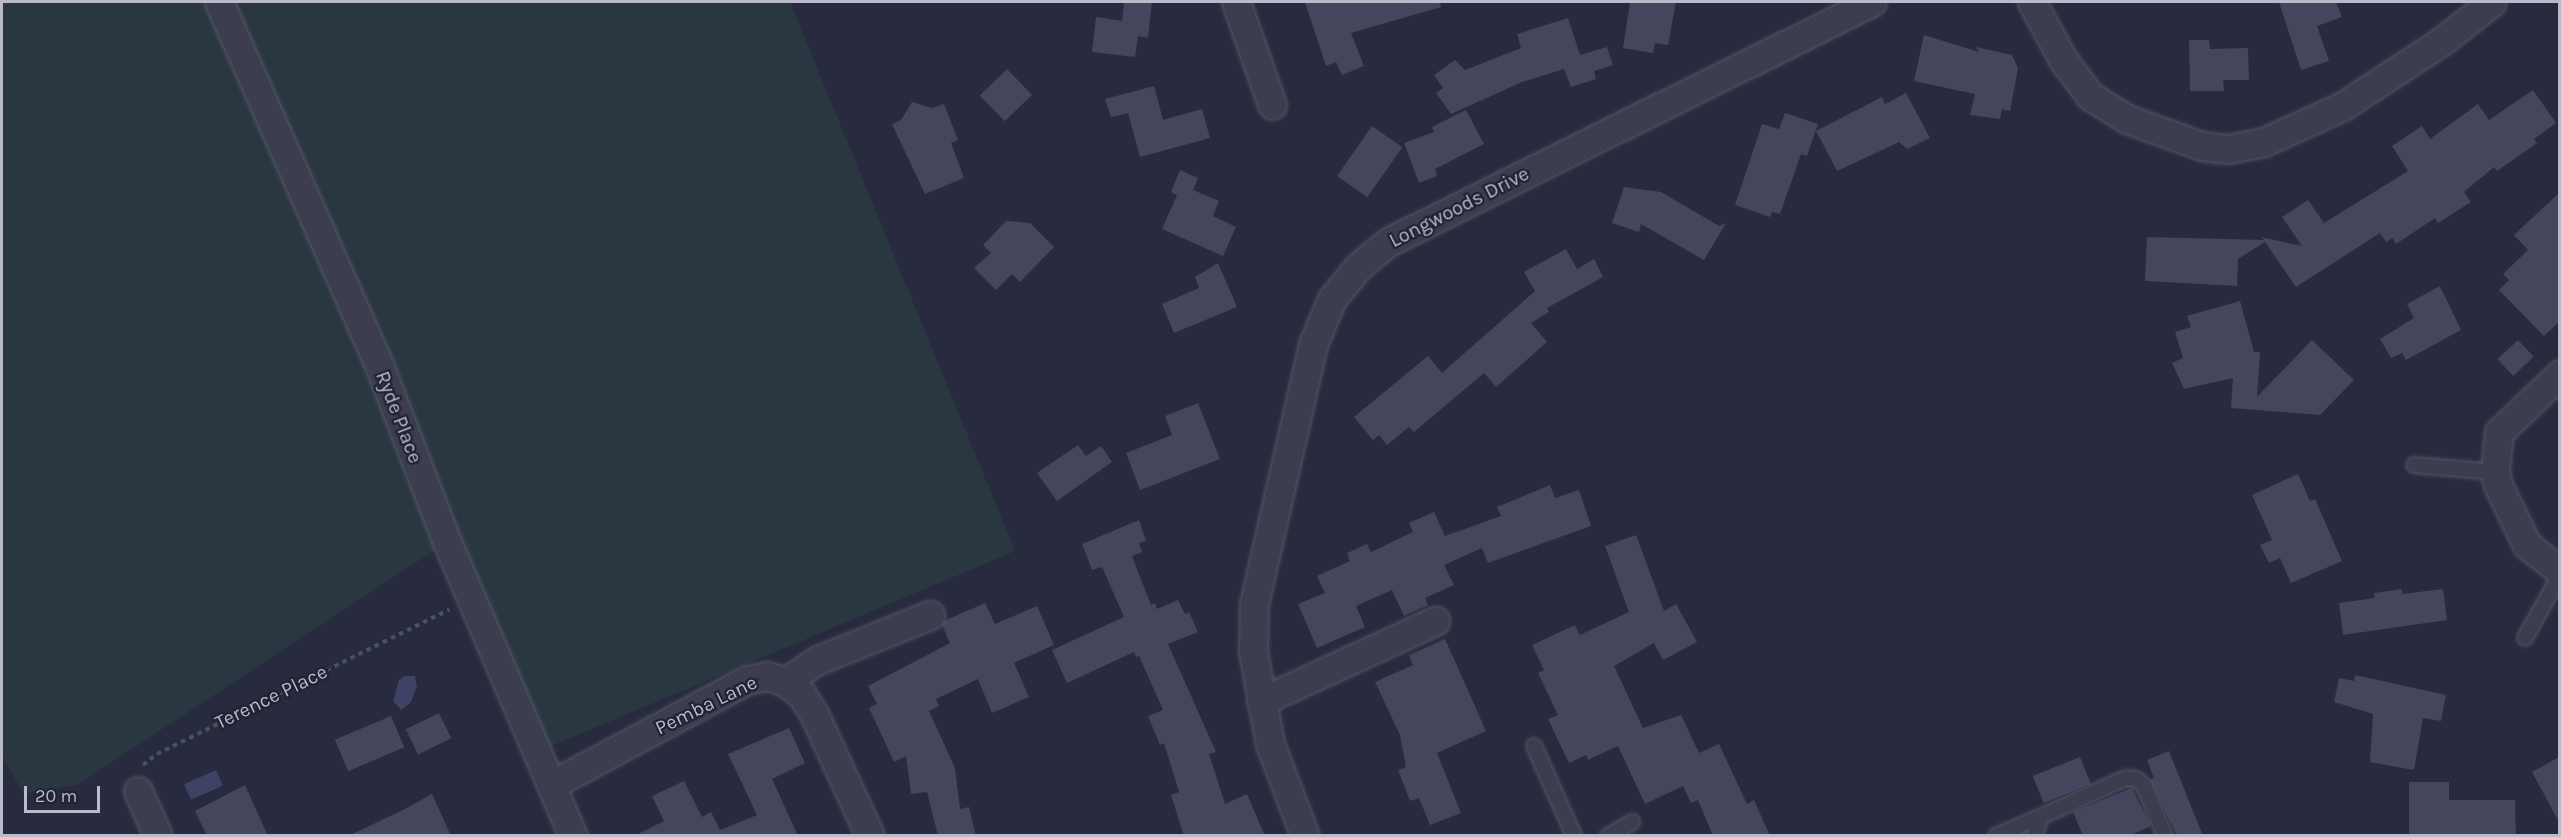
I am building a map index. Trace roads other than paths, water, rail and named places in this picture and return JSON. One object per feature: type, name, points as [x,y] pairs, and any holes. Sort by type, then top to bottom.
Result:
[{"type":"street","name":"Ryde Place","points":[[219,2],[379,365],[471,599],[573,836]]},
{"type":"street","points":[[1236,2],[1272,105]]},
{"type":"street","name":"Longwoods Drive","points":[[1305,836],[1270,744],[1253,651],[1254,604],[1313,344],[1332,299],[1357,268],[1388,242],[1428,220],[1872,2]]},
{"type":"street","points":[[2032,2],[2062,58],[2090,96],[2127,119],[2202,146],[2228,149],[2264,142],[2343,106],[2442,41],[2492,2]]},
{"type":"street","points":[[2559,374],[2499,432],[2495,472],[2498,485],[2527,544],[2559,573]]},
{"type":"street","name":"Pemba Lane","points":[[551,785],[747,680],[768,676],[785,682],[818,660],[930,615]]},
{"type":"street","points":[[1261,701],[1435,621]]},
{"type":"street","points":[[785,682],[802,695],[814,714],[870,836]]},
{"type":"street","points":[[138,791],[158,836]]},
{"type":"lane","points":[[2414,465],[2495,472]]},
{"type":"lane","points":[[2525,638],[2559,573]]},
{"type":"lane","points":[[1534,746],[1574,836]]},
{"type":"lane","points":[[1996,836],[2126,778],[2136,779],[2144,786],[2165,836]]},
{"type":"lane","points":[[2035,836],[2040,817]]},
{"type":"lane","points":[[1608,836],[1632,822]]},
{"type":"water","points":[[405,676],[415,676],[417,686],[411,702],[401,710],[393,701],[399,680]]},
{"type":"water","points":[[216,770],[223,786],[191,800],[184,784]]}]
